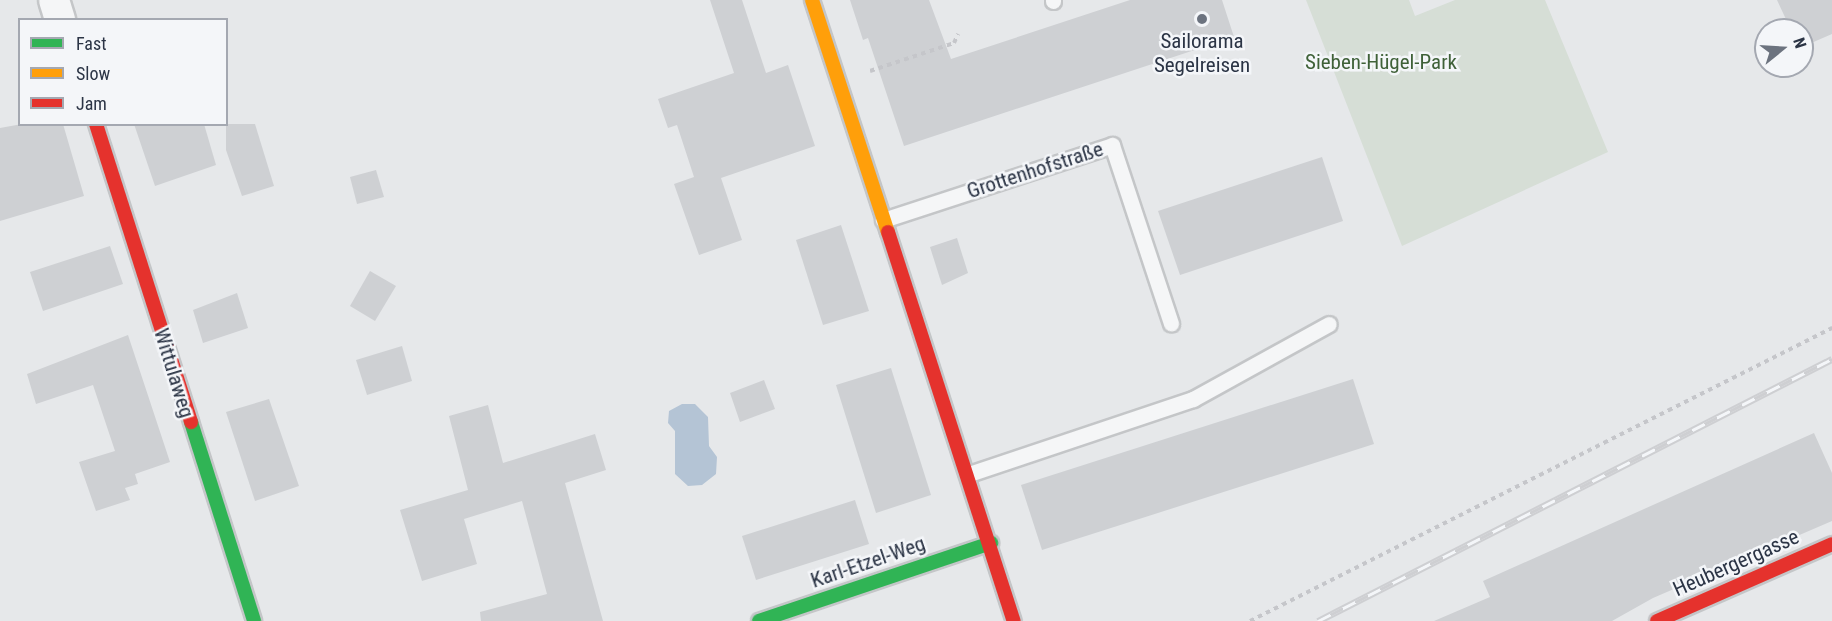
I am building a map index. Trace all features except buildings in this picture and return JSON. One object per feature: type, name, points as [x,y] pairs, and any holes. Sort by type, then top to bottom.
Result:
[{"type":"street","points":[[54,0],[59,18]]},
{"type":"street","points":[[812,0],[969,474],[1014,621]]},
{"type":"street","name":"Wittulaweg","points":[[97,126],[254,621]]},
{"type":"street","name":"Karl-Etzel-Weg","points":[[759,621],[991,543]]},
{"type":"street","name":"Heubergergasse","points":[[1657,621],[1832,544]]},
{"type":"lane","name":"Grottenhofstraße","points":[[883,220],[1112,145],[1171,323]]},
{"type":"lane","points":[[969,474],[1193,399],[1329,324]]},
{"type":"path","points":[[838,81],[954,43],[958,34]]},
{"type":"path","points":[[1250,621],[1832,328]]},
{"type":"green space","name":"Sieben-Hügel-Park","points":[[1306,0],[1409,0],[1415,16],[1455,0],[1545,0],[1608,152],[1402,246]]},
{"type":"water","points":[[682,404],[695,404],[708,417],[709,446],[717,457],[716,474],[702,485],[688,486],[675,474],[675,431],[668,423],[669,411]]},
{"type":"railway","points":[[1318,621],[1832,359]]},
{"type":"traffic: fast","points":[[191,422],[254,621]]},
{"type":"traffic: fast","points":[[759,621],[991,543]]},
{"type":"traffic: slow","points":[[812,0],[888,232]]},
{"type":"traffic: jam","points":[[97,126],[191,422]]},
{"type":"traffic: jam","points":[[888,232],[1014,621]]},
{"type":"traffic: jam","points":[[1657,621],[1832,544]]},
{"type":"place","name":"Sailorama Segelreisen","points":[[1202,19]]}]
